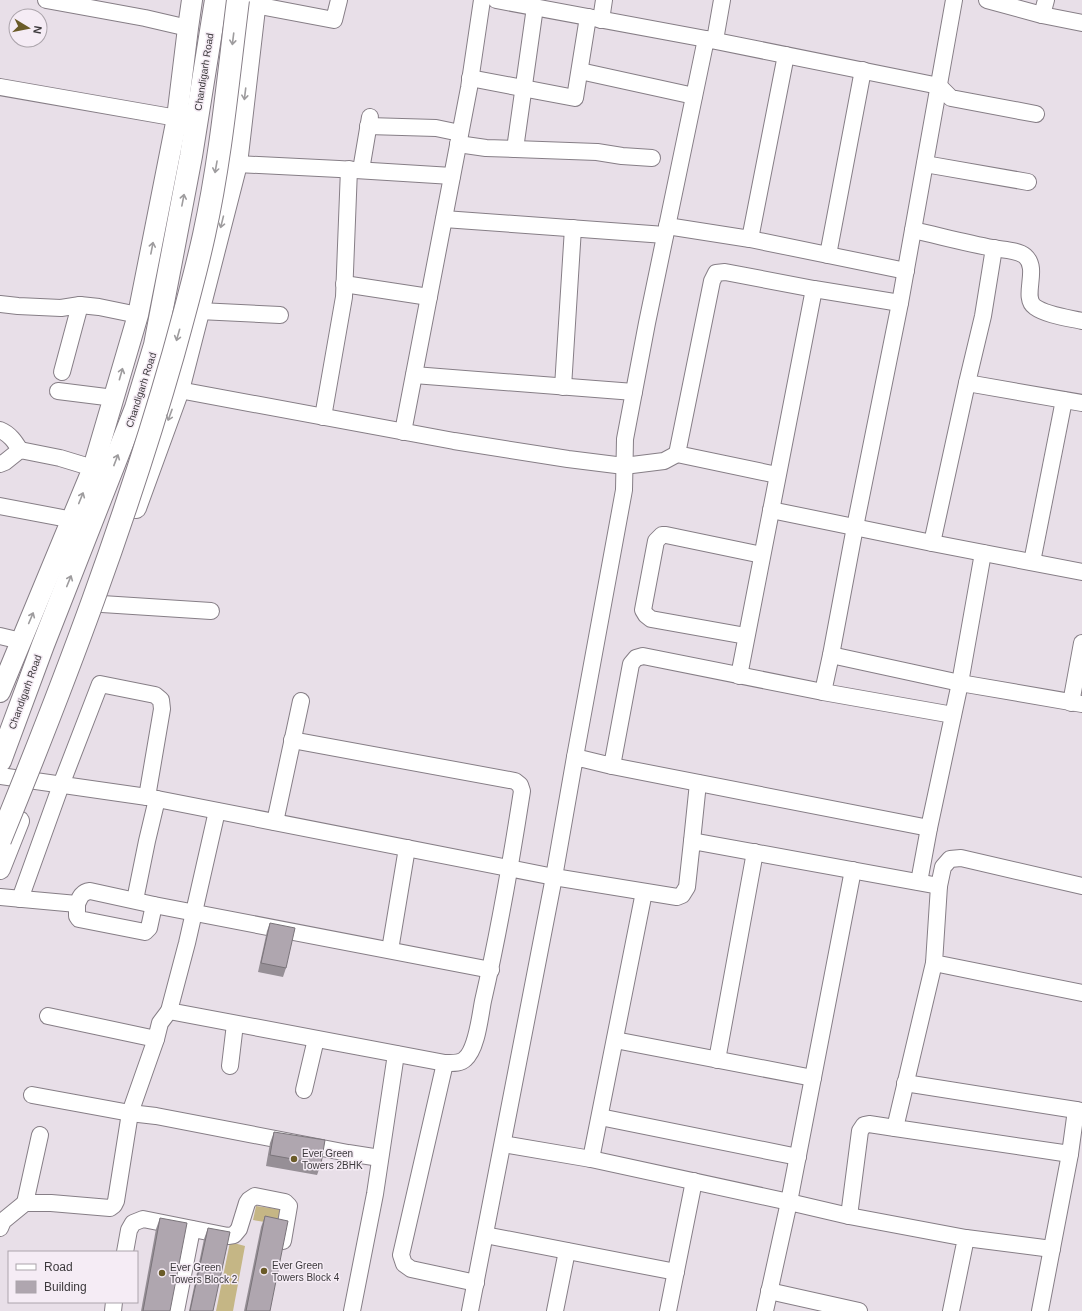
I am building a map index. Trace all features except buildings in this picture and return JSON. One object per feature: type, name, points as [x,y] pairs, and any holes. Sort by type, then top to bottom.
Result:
[{"type":"highway","name":"Chandigarh Road","points":[[0,761],[43,645],[136,408],[155,345],[191,156],[216,0]]},
{"type":"highway","points":[[0,840],[119,529],[160,400],[204,234],[222,136],[250,2]]},
{"type":"main road","points":[[0,692],[94,468],[138,314],[177,118],[192,0]]},
{"type":"main road","points":[[0,868],[77,673],[179,390],[237,164],[250,2]]},
{"type":"street","points":[[46,0],[145,18],[188,28]]},
{"type":"street","points":[[250,2],[334,20],[339,0]]},
{"type":"street","points":[[403,432],[459,139],[482,0]]},
{"type":"street","points":[[496,0],[710,40],[939,86],[951,98],[1036,114]]},
{"type":"street","points":[[470,78],[575,98],[594,18],[604,0]]},
{"type":"street","points":[[470,1311],[554,877],[624,490],[625,439],[634,392],[694,96],[722,0]]},
{"type":"street","points":[[823,692],[906,272],[954,0]]},
{"type":"street","points":[[988,0],[1044,8],[1082,23]]},
{"type":"street","points":[[515,149],[535,8]]},
{"type":"street","points":[[750,239],[786,55]]},
{"type":"street","points":[[828,255],[862,70]]},
{"type":"street","points":[[580,72],[694,96]]},
{"type":"street","points":[[0,87],[177,118]]},
{"type":"street","points":[[324,417],[344,297],[355,170],[369,121],[436,128],[459,139],[486,148],[597,152],[622,156],[652,158]]},
{"type":"street","points":[[237,164],[452,176]]},
{"type":"street","points":[[925,164],[1028,182]]},
{"type":"street","points":[[444,218],[573,228],[666,231],[750,239],[906,272]]},
{"type":"street","points":[[563,387],[573,228]]},
{"type":"street","points":[[913,230],[1021,253],[1027,257],[1031,263],[1030,301],[1034,307],[1043,312],[1078,319]]},
{"type":"street","points":[[932,543],[983,316],[994,248]]},
{"type":"street","points":[[677,454],[712,281],[716,273],[725,272],[814,289],[900,303]]},
{"type":"street","points":[[344,284],[429,297]]},
{"type":"street","points":[[739,676],[814,289]]},
{"type":"street","points":[[0,304],[61,308],[80,304],[138,314]]},
{"type":"street","points":[[62,372],[80,304]]},
{"type":"street","points":[[199,311],[280,316]]},
{"type":"street","points":[[414,375],[634,392]]},
{"type":"street","points":[[967,383],[1082,403]]},
{"type":"street","points":[[179,390],[403,432],[568,459],[624,466],[664,460],[677,454],[777,475]]},
{"type":"street","points":[[58,391],[114,398]]},
{"type":"street","points":[[1032,562],[1064,400]]},
{"type":"street","points":[[0,430],[5,432],[13,439],[20,450],[94,468]]},
{"type":"street","points":[[0,464],[5,462],[20,450]]},
{"type":"street","points":[[0,506],[72,520]]},
{"type":"street","points":[[771,510],[1082,572]]},
{"type":"street","points":[[746,636],[651,619],[646,615],[643,610],[656,541],[662,535],[666,535],[762,555]]},
{"type":"street","points":[[919,882],[960,683],[983,553]]},
{"type":"street","points":[[102,604],[211,612]]},
{"type":"street","points":[[0,636],[21,641]]},
{"type":"street","points":[[831,655],[960,683],[1076,703],[1082,643]]},
{"type":"street","points":[[612,766],[631,664],[636,658],[643,656],[823,692],[953,715]]},
{"type":"street","points":[[20,899],[61,785],[100,684],[155,695],[161,700],[162,709],[147,841],[135,900]]},
{"type":"street","points":[[275,822],[301,701]]},
{"type":"street","points":[[169,1011],[445,1063],[456,1063],[465,1059],[473,1047],[491,970],[510,868],[522,792],[520,785],[515,782],[292,740]]},
{"type":"street","points":[[575,757],[612,766],[929,828]]},
{"type":"street","points":[[0,776],[152,798],[554,877],[677,897],[682,895],[687,887],[698,783]]},
{"type":"street","points":[[25,1203],[51,1203],[110,1208],[116,1201],[130,1113],[156,1039],[160,1023],[169,1011],[194,912],[217,811]]},
{"type":"street","points":[[692,841],[939,886]]},
{"type":"street","points":[[390,950],[407,848]]},
{"type":"street","points":[[717,1060],[755,852]]},
{"type":"street","points":[[895,1128],[934,963],[939,886],[943,867],[950,859],[961,858],[1082,886]]},
{"type":"street","points":[[765,1311],[798,1157],[853,870]]},
{"type":"street","points":[[154,905],[149,928],[145,932],[79,919],[77,916],[77,904],[80,895],[85,891],[90,891],[154,905],[491,970]]},
{"type":"street","points":[[591,1159],[644,892]]},
{"type":"street","points":[[0,897],[77,904]]},
{"type":"street","points":[[934,963],[1082,993]]},
{"type":"street","points":[[48,1016],[156,1039]]},
{"type":"street","points":[[230,1066],[235,1024]]},
{"type":"street","points":[[304,1090],[316,1039]]},
{"type":"street","points":[[615,1040],[813,1078]]},
{"type":"street","points":[[352,1311],[375,1194],[396,1054]]},
{"type":"street","points":[[445,1063],[401,1255],[404,1264],[411,1269],[476,1283]]},
{"type":"street","points":[[905,1083],[1079,1111],[1040,1311]]},
{"type":"street","points":[[32,1095],[130,1113],[156,1116],[380,1158]]},
{"type":"street","points":[[600,1117],[798,1157]]},
{"type":"street","points":[[849,1216],[860,1131],[864,1125],[869,1124],[1070,1154]]},
{"type":"street","points":[[0,1228],[3,1221],[25,1203],[40,1134]]},
{"type":"street","points":[[503,1144],[591,1159],[849,1216],[966,1238],[1052,1249]]},
{"type":"street","points":[[668,1311],[694,1182]]},
{"type":"street","points":[[125,1251],[129,1230],[134,1222],[143,1219],[228,1236],[234,1235],[239,1229],[247,1203],[254,1196],[285,1202],[289,1206],[280,1258]]},
{"type":"street","points":[[176,1311],[192,1228]]},
{"type":"street","points":[[485,1235],[676,1272]]},
{"type":"street","points":[[951,1311],[966,1238]]},
{"type":"street","points":[[555,1311],[567,1251]]},
{"type":"street","points":[[769,1291],[859,1311]]},
{"type":"shaded area","points":[[256,1206],[285,1210],[283,1225],[253,1220]]},
{"type":"shaded area","points":[[230,1242],[245,1246],[233,1311],[216,1311]]},
{"type":"place","name":"Ever Green Towers 2BHK","points":[[294,1159]]},
{"type":"place","name":"Ever Green Towers Block 4","points":[[264,1271]]},
{"type":"place","name":"Ever Green Towers Block 2","points":[[162,1273]]}]
